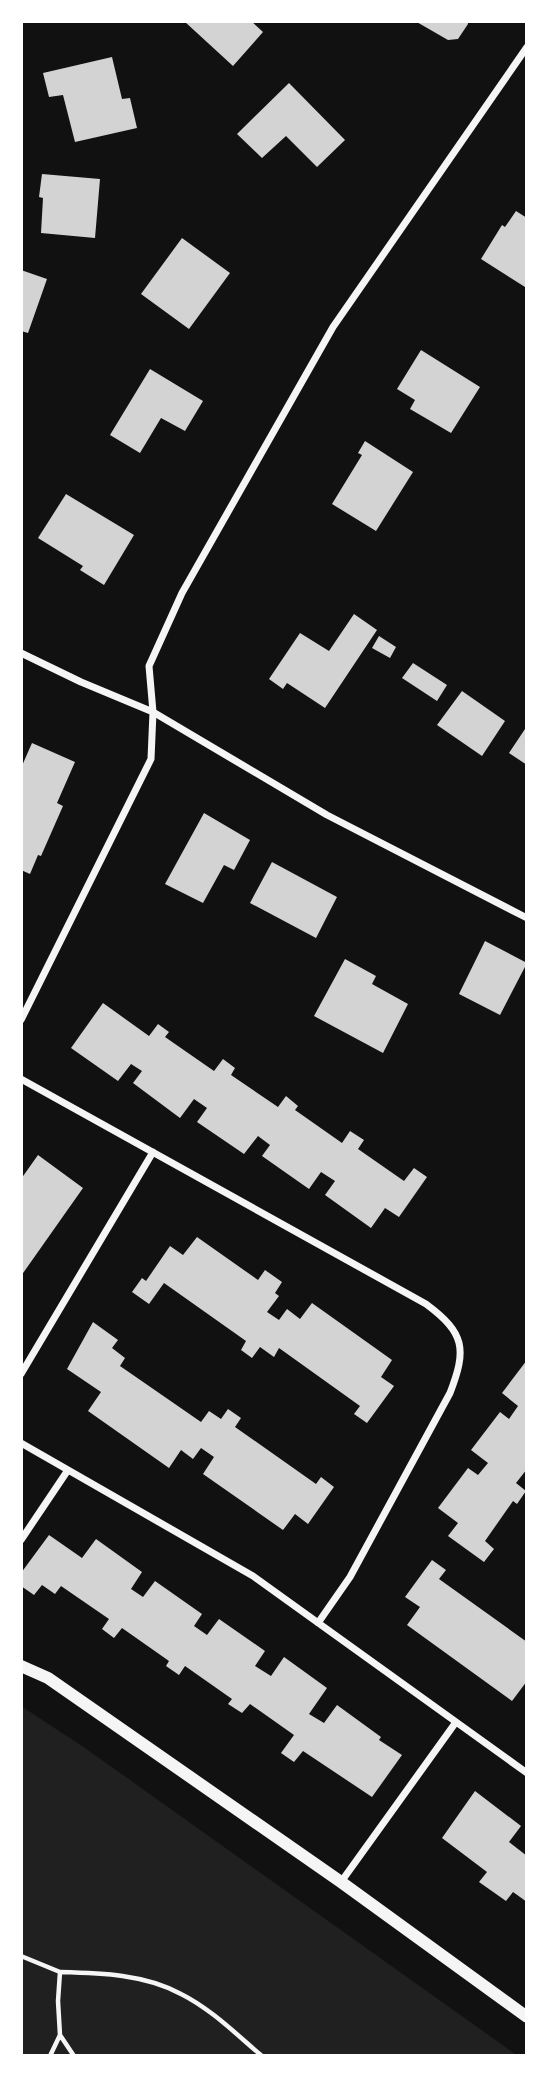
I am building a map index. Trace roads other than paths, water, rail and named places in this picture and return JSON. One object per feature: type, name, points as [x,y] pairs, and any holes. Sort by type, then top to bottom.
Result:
[{"type":"street","points":[[21,1020],[151,759],[153,712],[149,666],[182,593],[333,327],[527,47]]},
{"type":"street","points":[[21,653],[153,712],[327,815],[527,918]]},
{"type":"street","points":[[21,1079],[426,1304],[445,1318],[457,1334],[461,1367],[450,1393],[350,1577],[318,1623]]},
{"type":"street","points":[[21,1374],[153,1152]]},
{"type":"street","points":[[21,1443],[253,1576],[527,1773]]},
{"type":"street","points":[[21,1540],[68,1471]]},
{"type":"street","points":[[21,1666],[48,1678],[341,1882],[527,2017]]},
{"type":"street","points":[[341,1882],[456,1722]]}]
